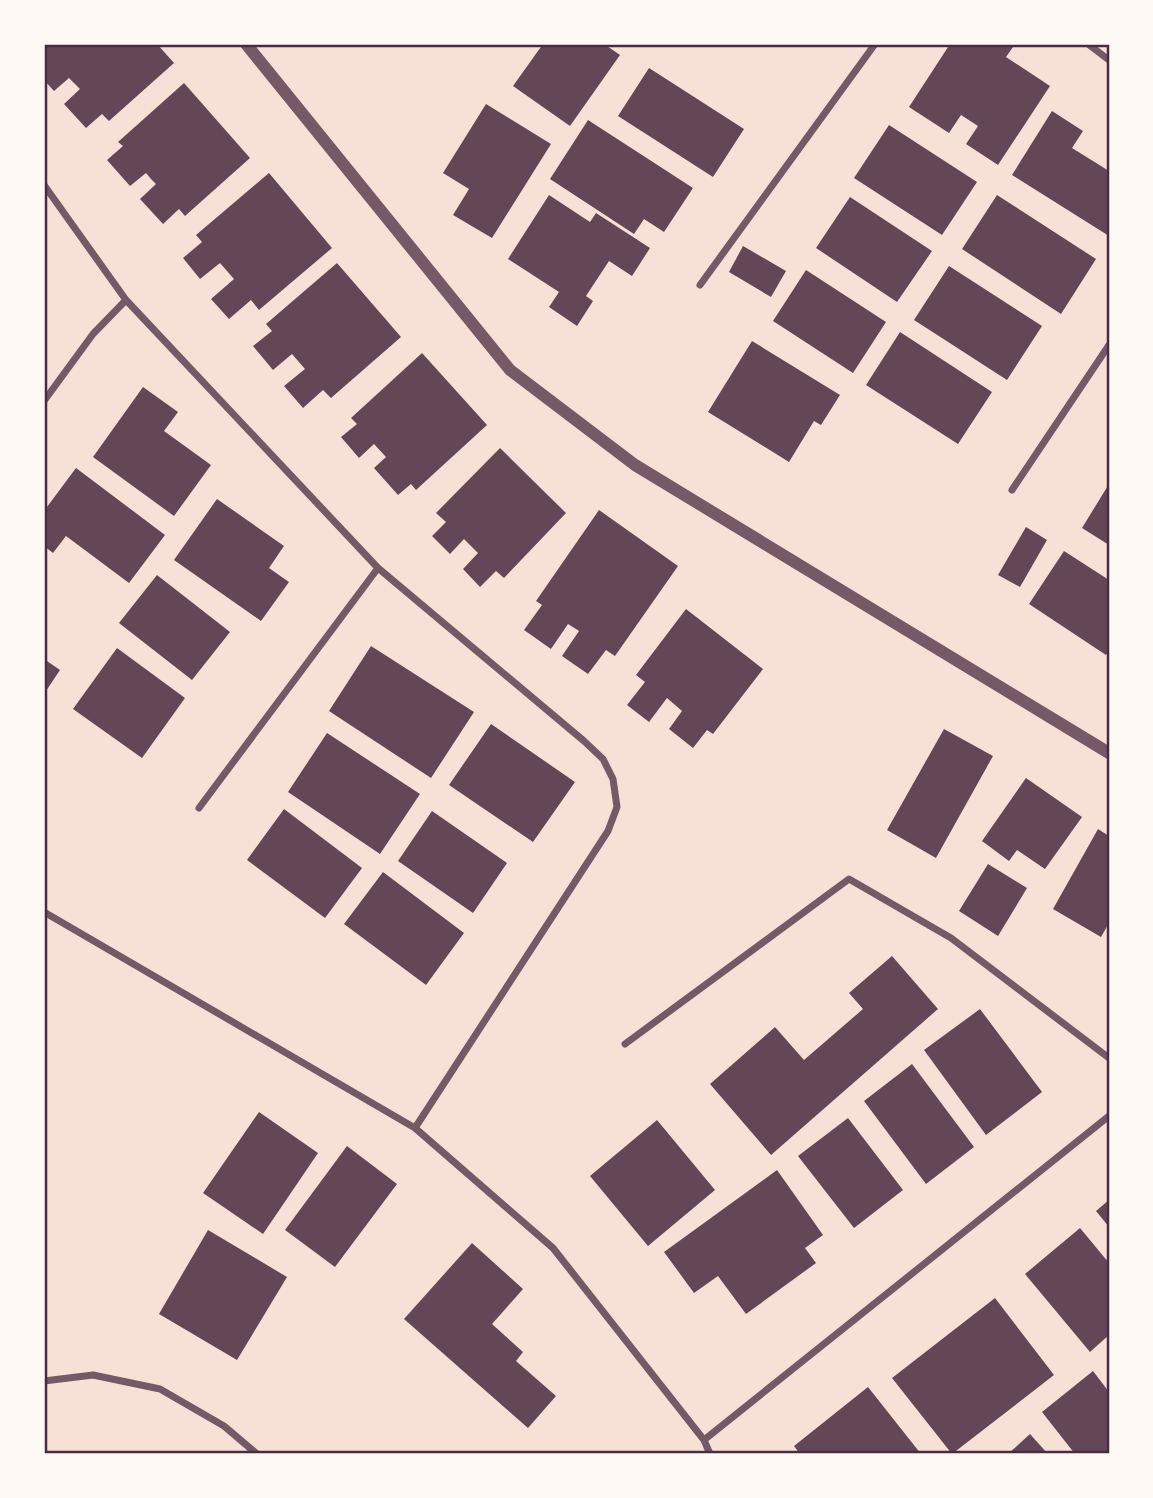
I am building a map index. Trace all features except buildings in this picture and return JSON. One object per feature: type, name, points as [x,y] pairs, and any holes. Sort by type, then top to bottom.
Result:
[{"type":"street","points":[[246,44],[510,370],[635,465],[1109,753]]},
{"type":"street","points":[[700,285],[875,44]]},
{"type":"street","points":[[1088,44],[1109,60]]},
{"type":"street","points":[[44,185],[126,300],[378,568],[593,750],[603,759],[614,779],[617,807],[608,831],[415,1128]]},
{"type":"street","points":[[44,401],[93,334],[126,300]]},
{"type":"street","points":[[1012,490],[1109,345]]},
{"type":"street","points":[[199,808],[378,568]]},
{"type":"street","points":[[625,1044],[849,879],[951,938],[1109,1058]]},
{"type":"street","points":[[44,912],[415,1128],[553,1248],[704,1440],[710,1454]]},
{"type":"street","points":[[704,1440],[1109,1116]]},
{"type":"street","points":[[44,1381],[93,1375],[160,1389],[224,1426],[257,1454]]}]
